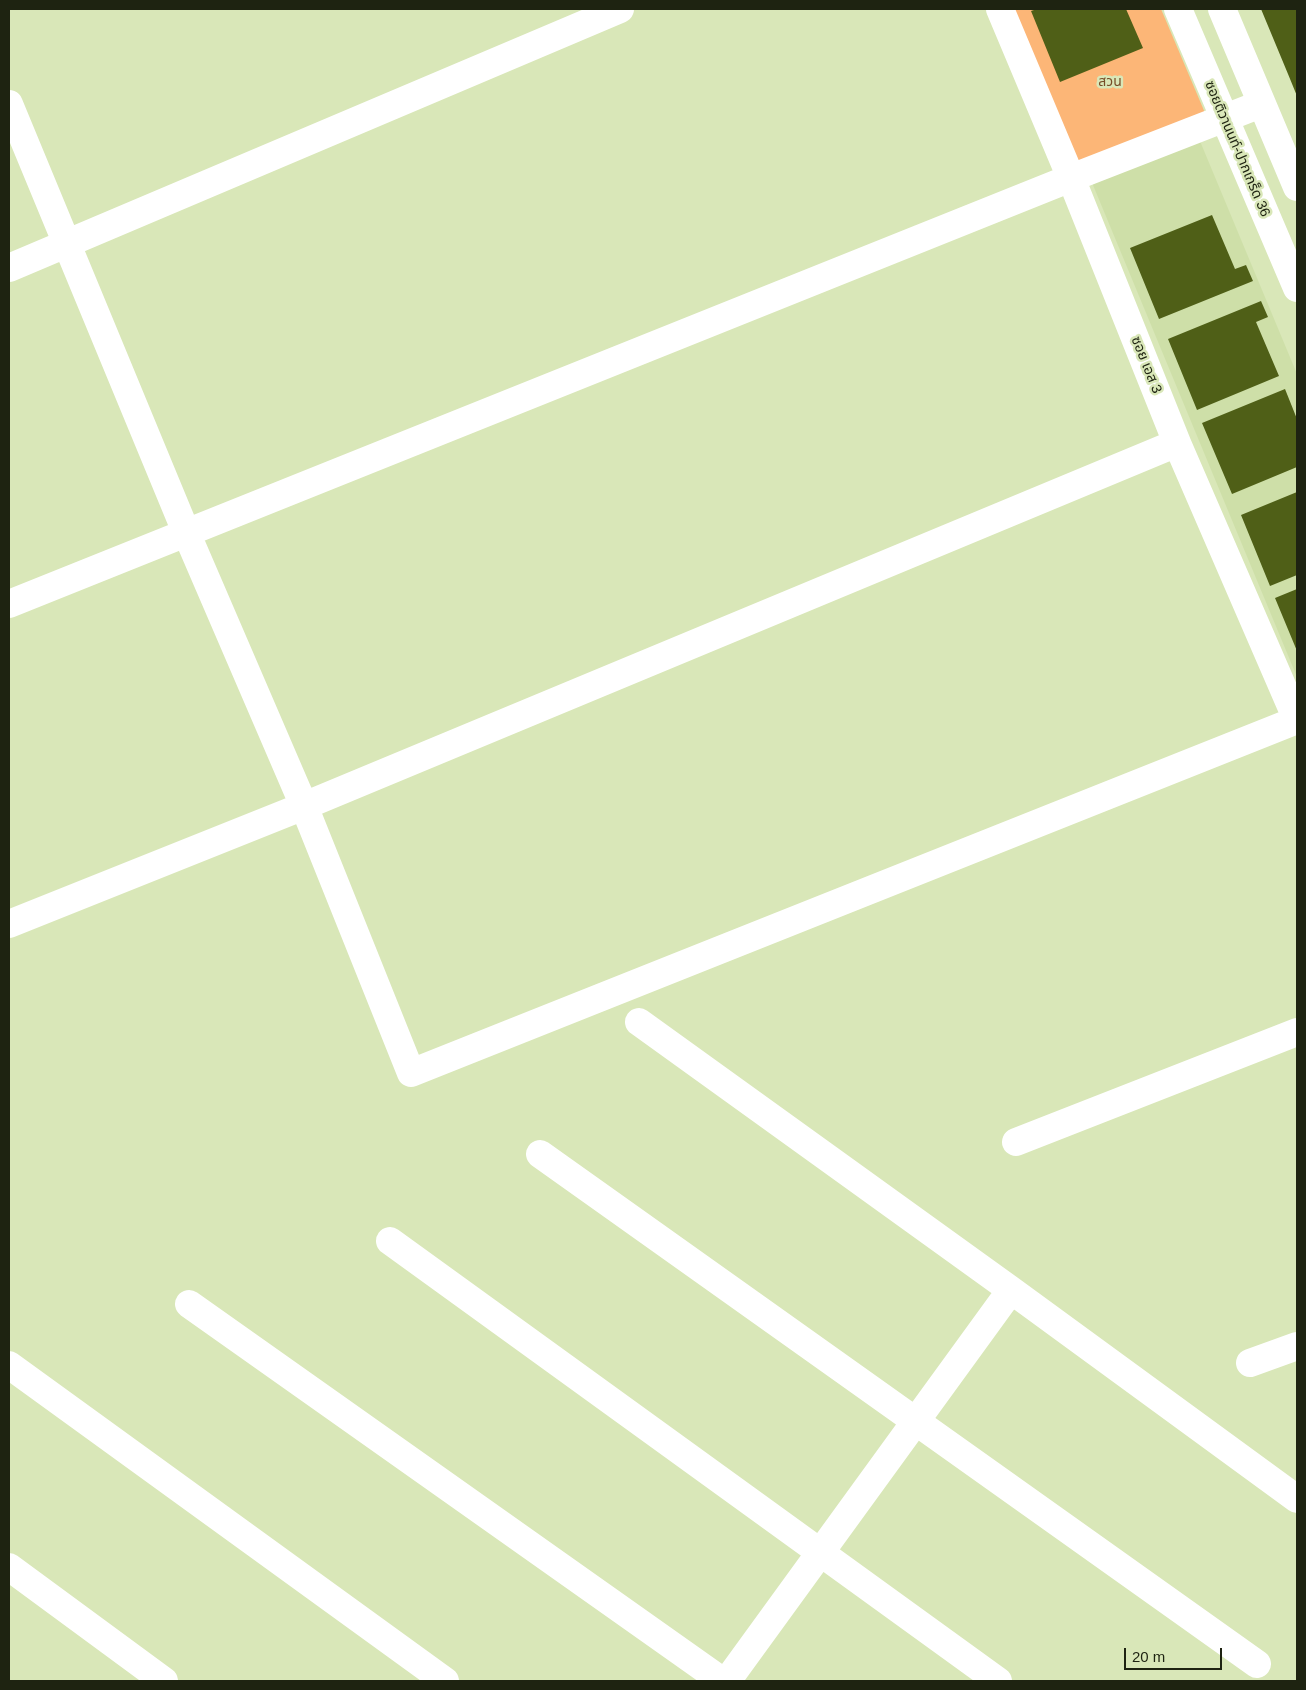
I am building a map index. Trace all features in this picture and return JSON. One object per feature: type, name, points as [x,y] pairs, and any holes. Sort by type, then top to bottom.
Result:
[{"type":"street","points":[[9,268],[620,9]]},
{"type":"street","name":"ซอย เอส 3","points":[[1000,9],[1177,443],[1297,720]]},
{"type":"street","name":"ซอยติวานนท์-ปากเกร็ด 36","points":[[1178,9],[1297,288]]},
{"type":"street","points":[[1222,9],[1297,187]]},
{"type":"street","points":[[9,104],[186,532],[304,806],[411,1073],[1297,720]]},
{"type":"street","points":[[9,604],[1070,178],[1261,104]]},
{"type":"street","points":[[9,924],[304,806],[1177,443]]},
{"type":"street","points":[[639,1022],[1297,1499]]},
{"type":"street","points":[[1016,1142],[1297,1032]]},
{"type":"street","points":[[540,1154],[1257,1664]]},
{"type":"street","points":[[390,1241],[998,1681]]},
{"type":"street","points":[[727,1681],[1011,1290]]},
{"type":"street","points":[[189,1304],[722,1681]]},
{"type":"street","points":[[1250,1364],[1297,1346]]},
{"type":"street","points":[[9,1365],[445,1681]]},
{"type":"street","points":[[9,1567],[164,1681]]},
{"type":"shaded area","points":[[1020,9],[1145,9],[1297,374],[1297,677]]},
{"type":"green space","name":"สวน","points":[[1001,9],[1161,9],[1208,120],[1071,178]]},
{"type":"building","points":[[1037,9],[1126,9],[1143,48],[1060,82],[1031,11]]},
{"type":"building","points":[[1261,9],[1297,9],[1297,96],[1288,74]]},
{"type":"building","points":[[1212,215],[1235,269],[1246,265],[1253,281],[1159,319],[1130,248]]},
{"type":"building","points":[[1261,301],[1268,317],[1256,322],[1279,376],[1197,410],[1168,339]]},
{"type":"building","points":[[1285,389],[1297,419],[1297,467],[1232,494],[1202,423]]},
{"type":"building","points":[[1297,492],[1297,575],[1270,586],[1241,515]]},
{"type":"building","points":[[1297,589],[1297,651],[1275,598]]}]
